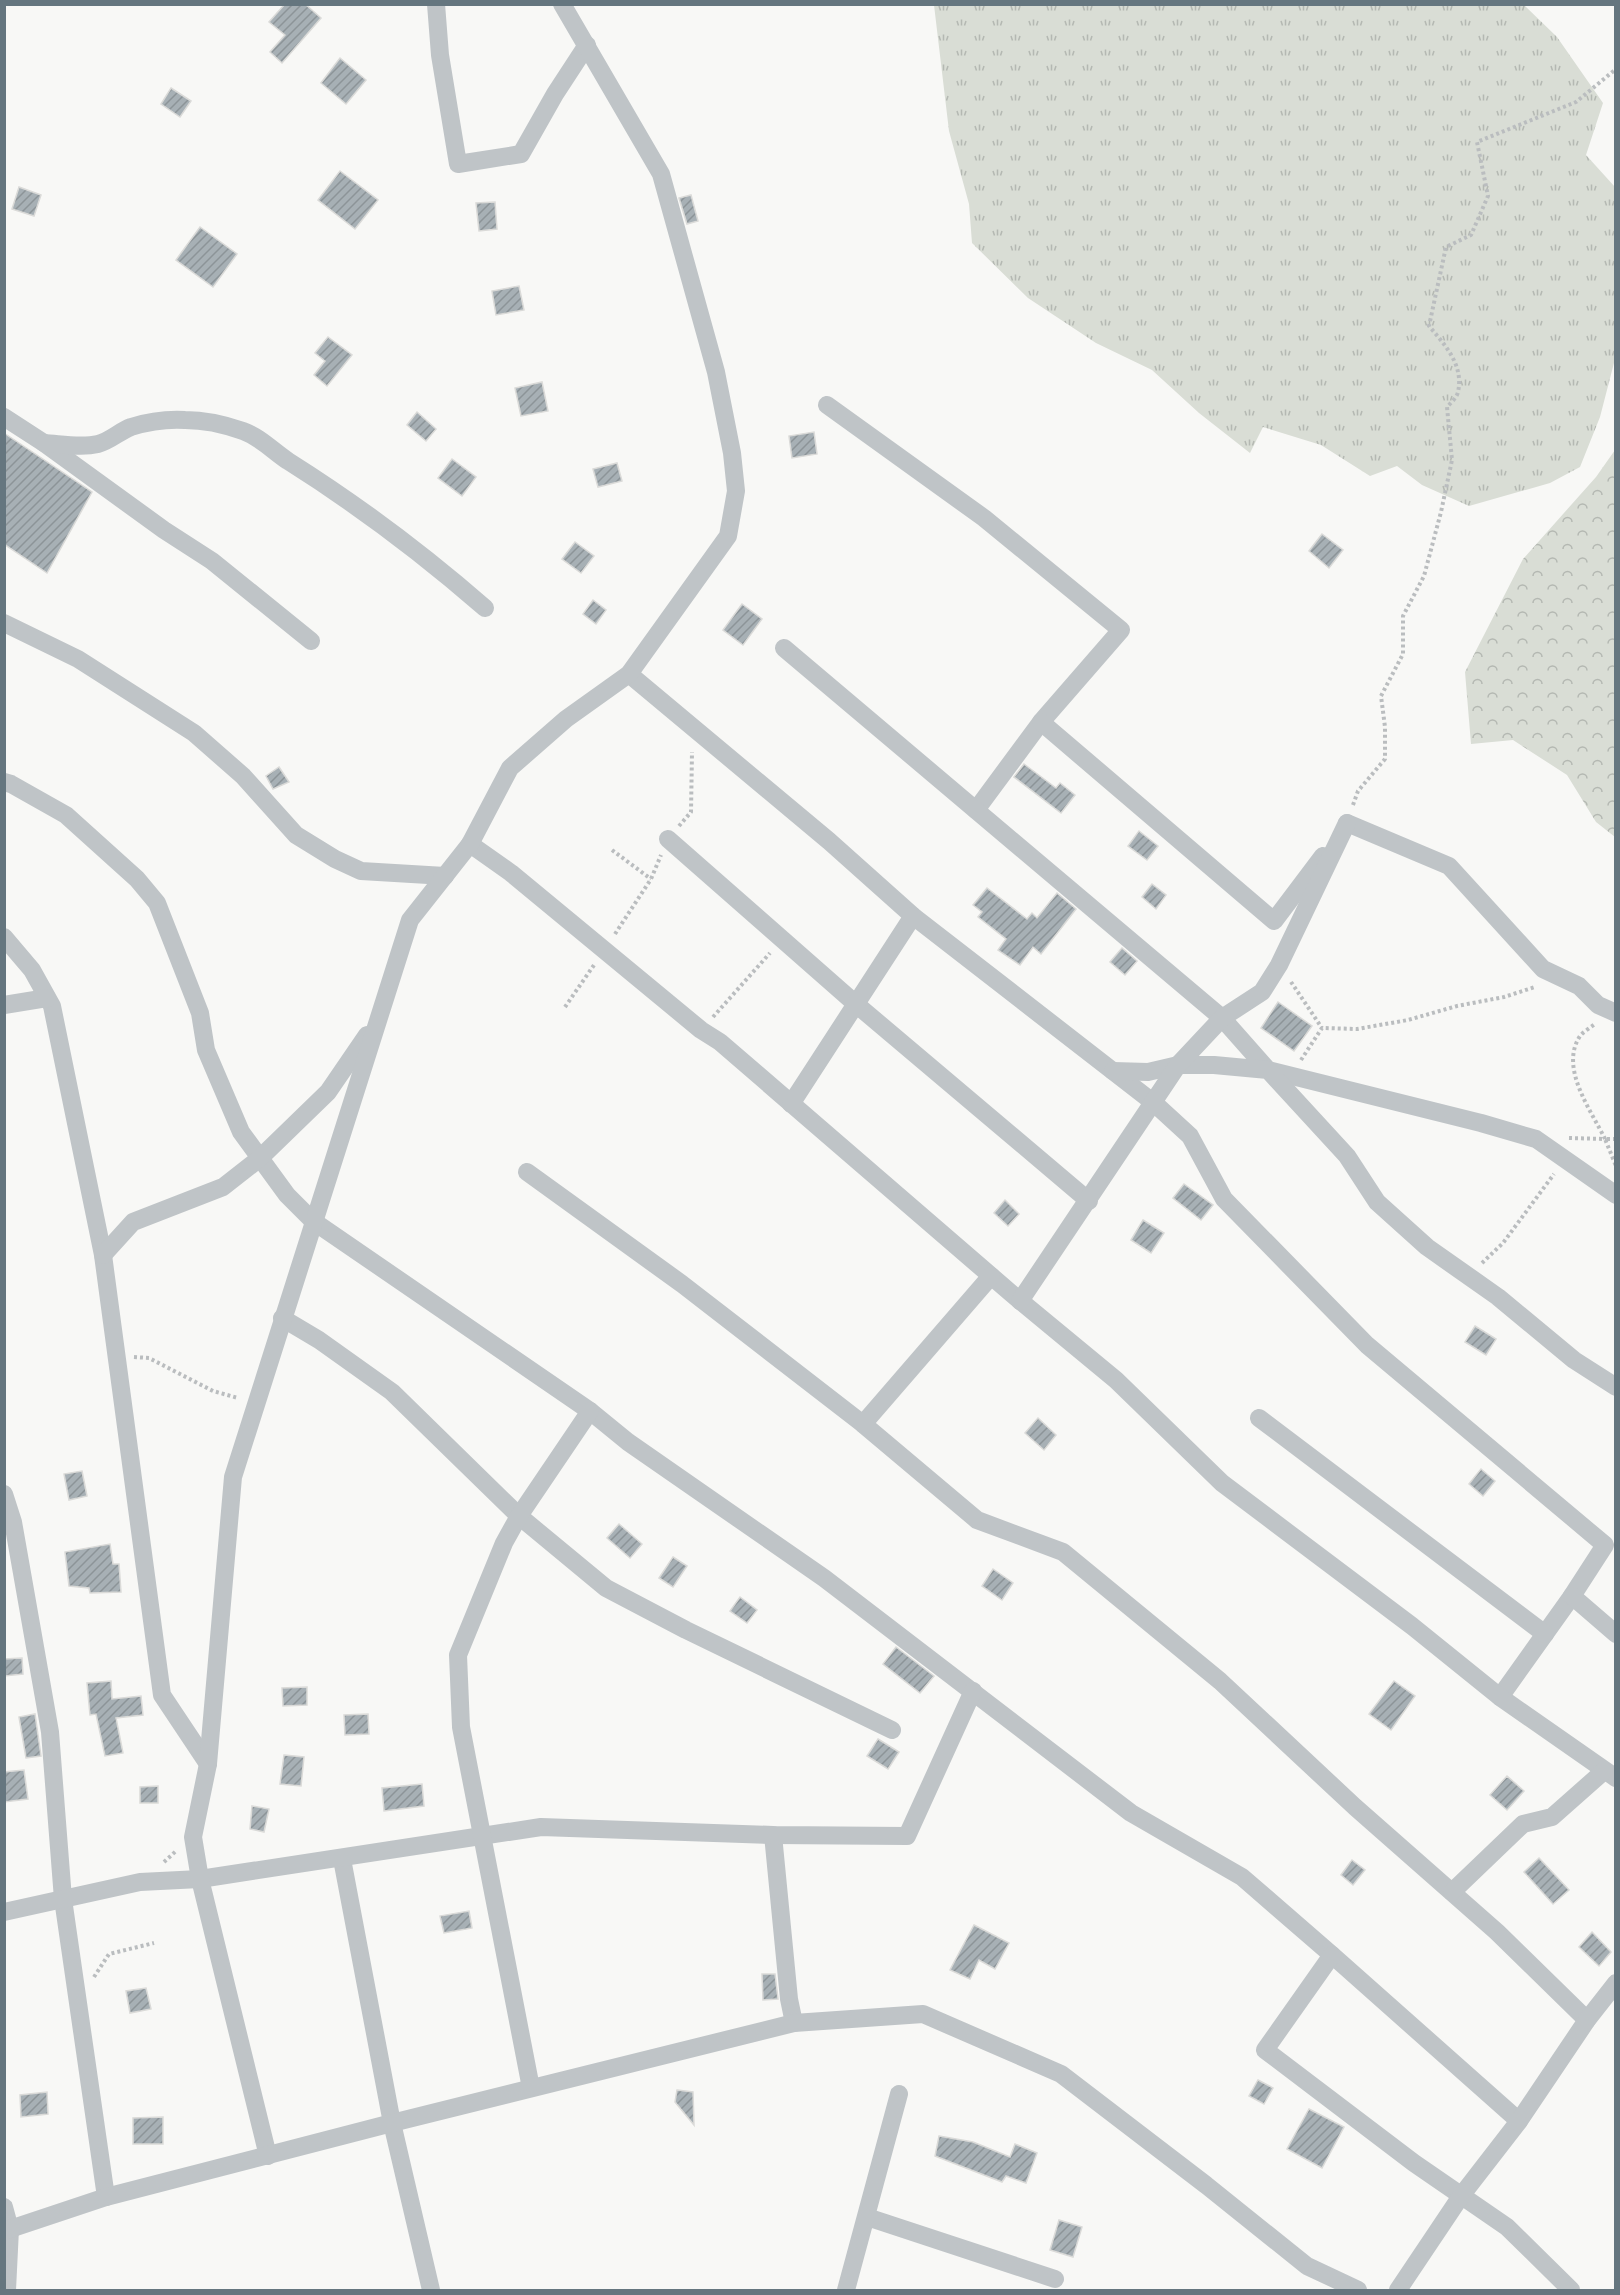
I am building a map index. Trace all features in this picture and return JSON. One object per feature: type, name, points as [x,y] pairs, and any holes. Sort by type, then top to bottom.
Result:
[{"type":"street","points":[[436,4],[440,55],[458,164],[521,154],[555,94],[587,45]]},
{"type":"street","points":[[267,2156],[200,1879],[193,1837],[208,1764],[233,1477],[410,920],[470,844],[510,768],[566,718],[629,674],[728,536],[736,491],[732,453],[716,372],[661,174],[562,4]]},
{"type":"street","points":[[827,405],[984,518],[1121,630],[1041,722],[976,810]]},
{"type":"street","points":[[4,417],[44,442],[164,530],[212,561],[311,641]]},
{"type":"street","points":[[44,442],[100,444],[130,428],[153,422],[186,420],[243,431],[259,439],[388,529],[485,608]]},
{"type":"street","points":[[4,622],[78,659],[194,733],[243,776],[296,835],[335,859],[361,871],[445,876]]},
{"type":"street","points":[[784,648],[1222,1018],[1347,1156],[1377,1202],[1427,1247],[1498,1297],[1574,1360],[1616,1387]]},
{"type":"street","points":[[629,674],[829,841],[914,916],[1155,1103],[1190,1136],[1224,1199],[1367,1345],[1605,1545],[1572,1596],[1500,1697]]},
{"type":"street","points":[[1041,722],[1274,921],[1347,823]]},
{"type":"street","points":[[4,782],[66,815],[137,879],[157,903],[200,1013],[206,1050],[241,1132],[287,1195],[313,1221],[590,1411],[628,1442],[824,1578],[1131,1813],[1242,1877],[1519,2121]]},
{"type":"street","points":[[1020,1301],[1155,1103],[1178,1065],[1222,1018],[1262,992],[1279,965],[1347,823]]},
{"type":"street","points":[[1347,823],[1449,867],[1543,969],[1579,986],[1598,1005],[1612,1011]]},
{"type":"street","points":[[668,839],[857,1005],[1089,1201]]},
{"type":"street","points":[[470,844],[511,873],[701,1030],[720,1042],[1020,1301],[1116,1380],[1222,1483],[1412,1626],[1500,1697],[1610,1774],[1552,1817],[1523,1824],[1452,1892]]},
{"type":"street","points":[[791,1104],[914,916]]},
{"type":"street","points":[[4,937],[32,970],[52,1006],[102,1255],[162,1695],[208,1764]]},
{"type":"street","points":[[4,1005],[47,998]]},
{"type":"street","points":[[102,1255],[133,1222],[223,1187],[260,1158],[328,1092],[378,1019]]},
{"type":"street","points":[[1113,1071],[1148,1072],[1178,1065],[1214,1065],[1268,1070],[1536,1139],[1616,1195]]},
{"type":"street","points":[[527,1172],[682,1284],[863,1424],[977,1520],[1063,1552],[1220,1681],[1355,1807],[1497,1932],[1587,2020]]},
{"type":"street","points":[[863,1424],[991,1276]]},
{"type":"street","points":[[282,1318],[319,1340],[392,1392],[519,1516],[606,1588],[686,1630],[892,1730]]},
{"type":"street","points":[[531,2088],[462,1727],[458,1655],[504,1543],[519,1516],[590,1411]]},
{"type":"street","points":[[1259,1418],[1545,1634]]},
{"type":"street","points":[[4,1494],[13,1522],[50,1732],[63,1899],[106,2197]]},
{"type":"street","points":[[1572,1596],[1616,1634]]},
{"type":"street","points":[[4,1912],[140,1882],[200,1879],[541,1827],[773,1835],[907,1836],[973,1691]]},
{"type":"street","points":[[773,1835],[789,1999],[794,2023]]},
{"type":"street","points":[[342,1859],[392,2123],[431,2290]]},
{"type":"street","points":[[1332,1954],[1265,2050],[1414,2163],[1507,2227],[1571,2290]]},
{"type":"street","points":[[1398,2290],[1461,2196],[1519,2121],[1587,2020],[1616,1983]]},
{"type":"street","points":[[7,2230],[106,2197],[794,2023],[922,2014],[1061,2074],[1307,2266],[1358,2290]]},
{"type":"street","points":[[846,2290],[899,2094]]},
{"type":"street","points":[[4,2207],[7,2230],[7,2290]]},
{"type":"street","points":[[867,2217],[1055,2279]]},
{"type":"path","points":[[1347,823],[1358,791],[1385,759],[1385,727],[1381,696],[1402,654],[1403,616],[1424,576],[1452,460],[1447,407],[1458,393],[1458,369],[1450,351],[1430,326],[1446,247],[1471,235],[1488,195],[1477,142],[1576,102],[1616,69]]},
{"type":"path","points":[[565,1007],[651,879],[668,839],[692,812],[693,765],[690,724]]},
{"type":"path","points":[[612,850],[651,879]]},
{"type":"path","points":[[701,1030],[782,939]]},
{"type":"path","points":[[1279,965],[1322,1028]]},
{"type":"path","points":[[1322,1028],[1357,1029],[1408,1020],[1457,1006],[1504,997],[1562,978]]},
{"type":"path","points":[[1612,1011],[1581,1035],[1572,1057],[1579,1088],[1605,1138],[1616,1166]]},
{"type":"path","points":[[1290,1077],[1322,1028]]},
{"type":"path","points":[[1605,1138],[1616,1138]]},
{"type":"path","points":[[1468,1276],[1503,1243],[1565,1159]]},
{"type":"path","points":[[117,1357],[149,1358],[213,1391],[256,1403]]},
{"type":"path","points":[[78,1996],[99,1971],[109,1954],[154,1943]]},
{"type":"green space","points":[[934,5],[1524,5],[1557,37],[1603,103],[1586,155],[1615,187],[1615,359],[1600,417],[1580,467],[1550,483],[1469,506],[1422,485],[1397,466],[1370,476],[1321,445],[1263,427],[1250,453],[1199,413],[1152,370],[1096,343],[1028,298],[972,243],[969,204],[949,131]]},
{"type":"green space","points":[[1615,450],[1615,837],[1596,822],[1567,775],[1513,740],[1471,744],[1465,672],[1523,559],[1596,477]]},
{"type":"building","points":[[285,4],[305,4],[321,18],[282,63],[270,52],[285,35],[269,22]]},
{"type":"building","points":[[340,58],[366,80],[346,104],[321,83]]},
{"type":"building","points":[[171,88],[191,101],[180,117],[161,104]]},
{"type":"building","points":[[340,171],[378,200],[355,229],[318,200]]},
{"type":"building","points":[[19,187],[41,195],[34,216],[12,209]]},
{"type":"building","points":[[691,195],[698,221],[687,224],[679,198]]},
{"type":"building","points":[[495,202],[497,229],[479,231],[476,203]]},
{"type":"building","points":[[200,227],[237,254],[213,287],[176,260]]},
{"type":"building","points":[[519,286],[524,310],[496,315],[492,291]]},
{"type":"building","points":[[328,337],[352,355],[327,386],[314,375],[325,361],[315,353]]},
{"type":"building","points":[[542,382],[548,411],[521,416],[515,388]]},
{"type":"building","points":[[417,412],[436,429],[426,441],[407,425]]},
{"type":"building","points":[[814,432],[817,454],[792,458],[789,436]]},
{"type":"building","points":[[4,433],[92,492],[47,573],[4,544]]},
{"type":"building","points":[[452,459],[476,477],[462,496],[438,478]]},
{"type":"building","points":[[617,463],[622,481],[598,487],[593,469]]},
{"type":"building","points":[[1322,534],[1343,550],[1329,568],[1309,551]]},
{"type":"building","points":[[575,542],[594,556],[581,573],[562,559]]},
{"type":"building","points":[[593,600],[606,610],[596,624],[583,614]]},
{"type":"building","points":[[742,604],[762,619],[743,645],[723,630]]},
{"type":"building","points":[[1024,764],[1056,788],[1060,783],[1075,795],[1061,813],[1014,777]]},
{"type":"building","points":[[279,767],[289,782],[273,789],[266,776]]},
{"type":"building","points":[[1139,831],[1158,846],[1147,860],[1128,846]]},
{"type":"building","points":[[1152,884],[1166,895],[1156,909],[1142,897]]},
{"type":"building","points":[[987,888],[1027,919],[1032,913],[1037,918],[1057,893],[1076,909],[1041,954],[1033,947],[1020,965],[998,950],[1006,939],[978,917],[982,912],[973,905]]},
{"type":"building","points":[[1122,948],[1137,961],[1125,975],[1110,962]]},
{"type":"building","points":[[1278,1002],[1312,1026],[1294,1051],[1261,1028]]},
{"type":"building","points":[[1184,1184],[1213,1205],[1201,1220],[1173,1198]]},
{"type":"building","points":[[1005,1200],[1019,1214],[1008,1226],[994,1213]]},
{"type":"building","points":[[1143,1220],[1164,1233],[1151,1253],[1131,1240]]},
{"type":"building","points":[[1475,1326],[1496,1339],[1486,1355],[1465,1342]]},
{"type":"building","points":[[1038,1418],[1056,1435],[1044,1450],[1025,1433]]},
{"type":"building","points":[[1481,1469],[1495,1481],[1483,1496],[1469,1484]]},
{"type":"building","points":[[82,1471],[87,1496],[69,1500],[64,1474]]},
{"type":"building","points":[[619,1524],[642,1544],[630,1558],[607,1538]]},
{"type":"building","points":[[110,1544],[113,1564],[119,1564],[121,1592],[90,1593],[89,1588],[69,1586],[65,1552]]},
{"type":"building","points":[[673,1557],[687,1566],[673,1587],[659,1578]]},
{"type":"building","points":[[993,1569],[1013,1583],[1002,1600],[982,1586]]},
{"type":"building","points":[[740,1597],[757,1610],[747,1623],[730,1611]]},
{"type":"building","points":[[896,1647],[934,1676],[920,1693],[883,1664]]},
{"type":"building","points":[[22,1658],[23,1674],[4,1676],[4,1659]]},
{"type":"building","points":[[111,1681],[112,1699],[141,1696],[143,1715],[116,1718],[123,1753],[105,1756],[96,1714],[90,1715],[87,1683]]},
{"type":"building","points":[[1394,1681],[1415,1696],[1391,1730],[1369,1714]]},
{"type":"building","points":[[307,1687],[307,1705],[283,1706],[282,1688]]},
{"type":"building","points":[[35,1714],[41,1756],[26,1758],[19,1717]]},
{"type":"building","points":[[368,1714],[369,1734],[345,1735],[344,1715]]},
{"type":"building","points":[[878,1739],[899,1752],[888,1769],[867,1756]]},
{"type":"building","points":[[284,1755],[304,1757],[301,1786],[280,1784]]},
{"type":"building","points":[[24,1770],[28,1799],[4,1802],[4,1772]]},
{"type":"building","points":[[1507,1776],[1524,1791],[1507,1810],[1490,1795]]},
{"type":"building","points":[[422,1784],[424,1806],[384,1811],[382,1788]]},
{"type":"building","points":[[158,1786],[158,1803],[140,1803],[140,1787]]},
{"type":"building","points":[[252,1806],[269,1809],[264,1832],[250,1829]]},
{"type":"building","points":[[1539,1858],[1569,1890],[1553,1904],[1524,1872]]},
{"type":"building","points":[[1352,1860],[1365,1870],[1353,1885],[1341,1875]]},
{"type":"building","points":[[469,1911],[472,1928],[444,1933],[440,1916]]},
{"type":"building","points":[[974,1925],[1009,1943],[995,1969],[979,1960],[970,1979],[950,1970]]},
{"type":"building","points":[[1592,1932],[1611,1952],[1599,1966],[1579,1947]]},
{"type":"building","points":[[762,1974],[775,1974],[778,1999],[763,2000]]},
{"type":"building","points":[[146,1988],[151,2009],[130,2013],[126,1991]]},
{"type":"building","points":[[1258,2080],[1273,2088],[1264,2104],[1249,2096]]},
{"type":"building","points":[[677,2090],[693,2092],[694,2125],[675,2102]]},
{"type":"building","points":[[47,2092],[48,2114],[21,2117],[20,2095]]},
{"type":"building","points":[[1309,2109],[1344,2127],[1322,2168],[1287,2149]]},
{"type":"building","points":[[163,2117],[163,2144],[133,2144],[133,2118]]},
{"type":"building","points":[[939,2136],[973,2142],[1010,2157],[1015,2144],[1037,2153],[1026,2183],[1006,2176],[1002,2182],[935,2156]]},
{"type":"building","points":[[1059,2220],[1082,2227],[1073,2257],[1050,2250]]}]
